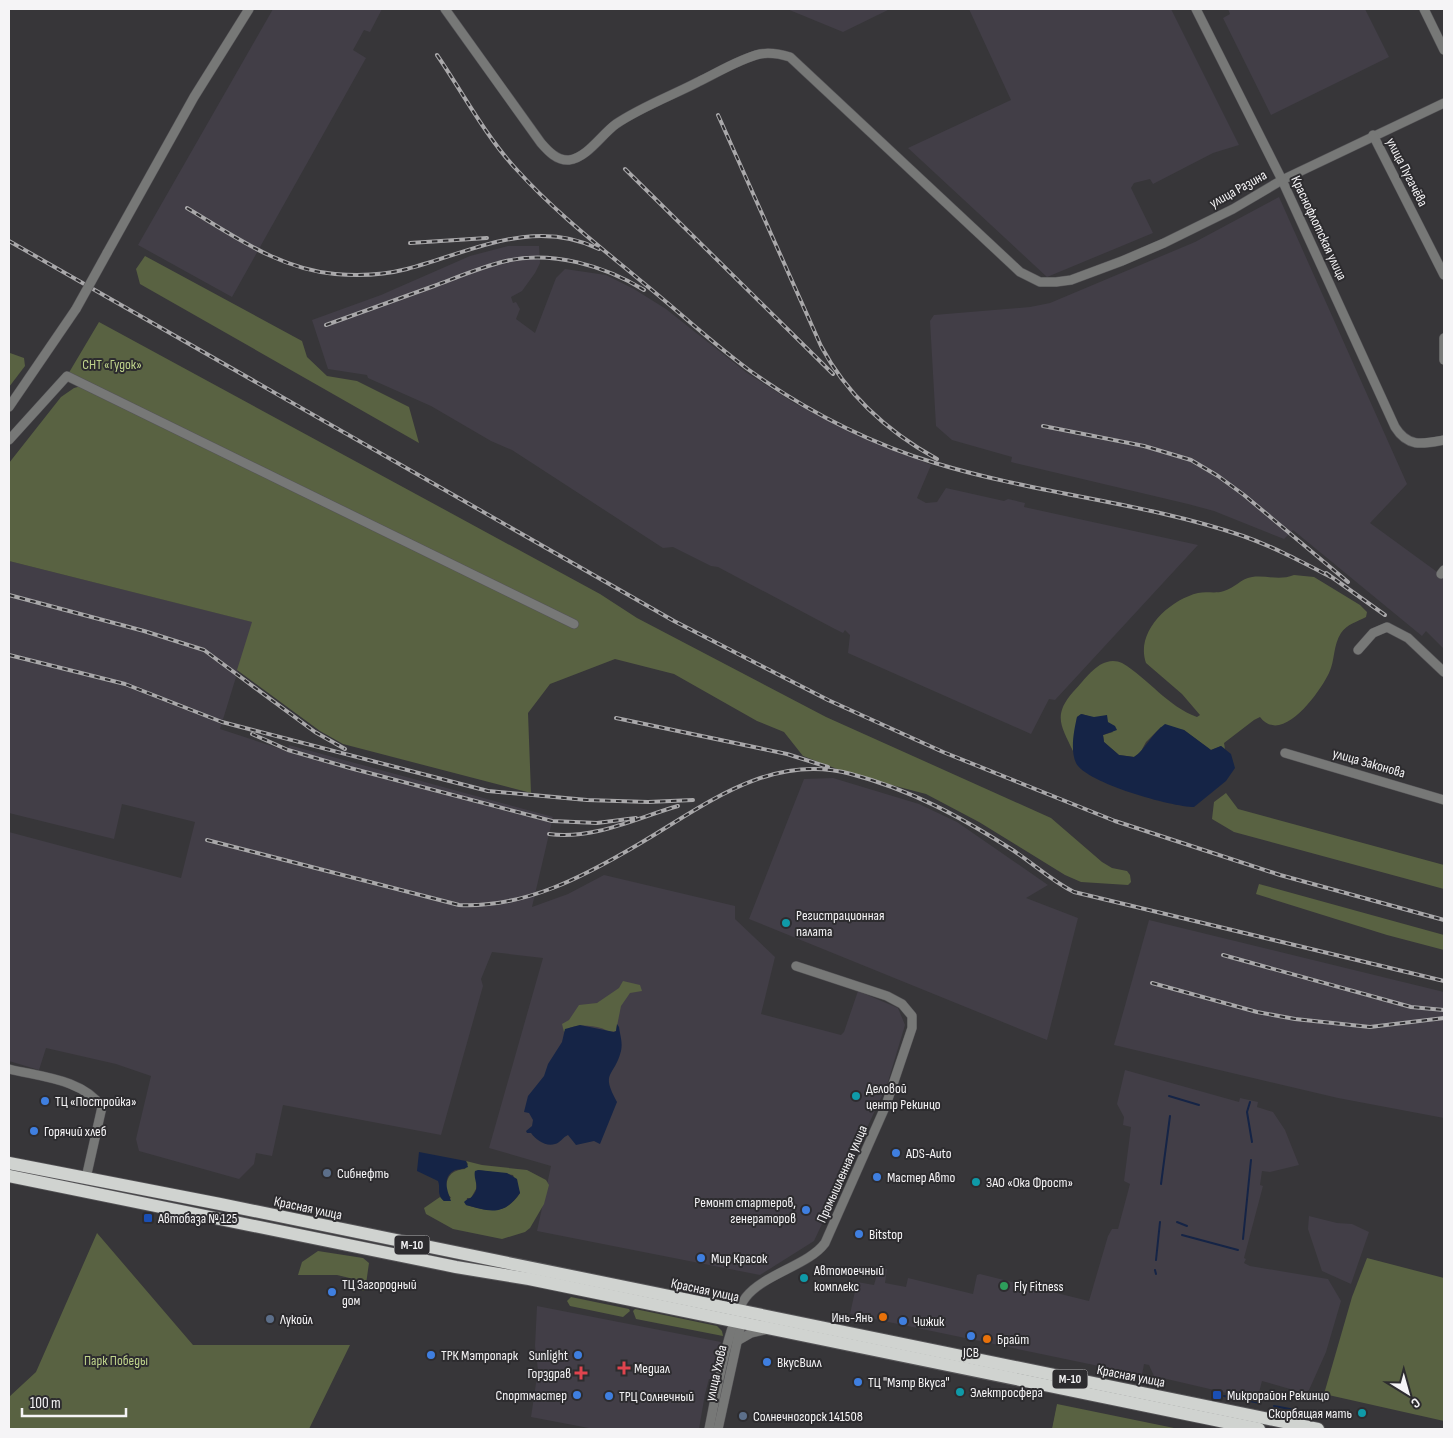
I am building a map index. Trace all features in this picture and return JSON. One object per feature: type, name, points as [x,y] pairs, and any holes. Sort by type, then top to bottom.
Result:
[{"type":"highway","name":"М-10","points":[[9,1163],[86,1178]]},
{"type":"highway","name":"Красная улица","points":[[9,1176],[89,1194],[456,1267],[529,1279],[714,1318],[738,1319],[770,1330],[1261,1425],[1318,1429]]},
{"type":"highway","name":"Красная улица","points":[[86,1178],[738,1319],[1261,1425]]},
{"type":"street","points":[[9,407],[76,310],[194,97],[249,9]]},
{"type":"street","name":"улица Разина","points":[[445,9],[541,143],[555,156],[567,160],[583,153],[607,131],[630,116],[728,68],[767,53],[790,58],[1020,272],[1040,282],[1071,280],[1122,261],[1233,209],[1282,180],[1444,102]]},
{"type":"street","name":"Краснофлотская улица","points":[[1196,9],[1282,180],[1395,427],[1400,435],[1410,443],[1425,444],[1444,440]]},
{"type":"street","points":[[1424,9],[1444,50]]},
{"type":"street","name":"улица Пугачёва","points":[[1373,135],[1444,275]]},
{"type":"street","points":[[1444,338],[1444,360]]},
{"type":"street","points":[[9,440],[68,376],[574,624]]},
{"type":"street","points":[[1358,650],[1374,633],[1387,627],[1408,638],[1444,672]]},
{"type":"street","name":"улица Законова","points":[[1286,753],[1444,800]]},
{"type":"street","name":"Промышленная улица","points":[[738,1319],[746,1297],[782,1272],[822,1248],[825,1243],[886,1105],[912,1028],[912,1016],[896,1001],[796,966]]},
{"type":"street","points":[[9,1070],[61,1081],[88,1091],[102,1107],[86,1178]]},
{"type":"street","points":[[714,1318],[725,1328],[733,1340],[756,1331],[770,1330]]},
{"type":"street","name":"улица Ухова","points":[[709,1429],[738,1319]]},
{"type":"street","name":"улица Ухова","points":[[718,1429],[733,1340]]},
{"type":"shaded area","points":[[273,9],[382,9],[370,32],[364,30],[353,50],[366,58],[232,297],[138,245]]},
{"type":"shaded area","points":[[787,9],[890,9],[843,32]]},
{"type":"shaded area","points":[[969,9],[1171,9],[1239,145],[1213,153],[1153,184],[1150,179],[1134,183],[1131,188],[1153,233],[1047,277],[908,148],[1011,100]]},
{"type":"shaded area","points":[[1228,9],[1365,9],[1389,57],[1271,115],[1223,18],[1230,14]]},
{"type":"shaded area","points":[[1279,197],[1407,484],[1370,523],[1444,577],[1444,649],[1426,631],[1422,636],[1293,530],[1284,539],[1214,511],[1011,462],[1012,457],[952,440],[936,426],[930,321],[934,315],[1030,307],[1050,303],[1195,242]]},
{"type":"shaded area","points":[[508,246],[539,246],[540,263],[535,273],[522,291],[511,297],[513,303],[516,302],[520,309],[516,319],[535,333],[556,278],[565,269],[606,275],[634,289],[666,309],[747,373],[794,403],[825,419],[931,465],[917,498],[926,503],[937,502],[946,488],[1004,501],[1008,499],[1025,503],[1024,507],[1198,545],[1055,700],[1049,699],[1031,734],[848,653],[850,635],[845,630],[843,633],[718,567],[711,566],[673,547],[663,548],[512,450],[491,441],[431,406],[368,378],[367,375],[328,369],[312,320],[381,295],[470,256]]},
{"type":"shaded area","points":[[9,561],[253,622],[220,729],[287,751],[289,745],[553,817],[532,907],[568,894],[604,875],[735,906],[735,919],[775,957],[761,1014],[841,1035],[844,1032],[858,991],[898,1008],[905,1025],[887,1085],[814,1241],[760,1275],[537,1231],[551,1166],[489,1148],[543,958],[492,952],[481,979],[483,986],[441,1135],[283,1105],[272,1156],[256,1153],[254,1164],[239,1179],[139,1151],[136,1139],[151,1076],[116,1064],[46,1048],[39,1070],[9,1061],[9,832],[181,878],[195,822],[122,804],[114,839],[9,813]]},
{"type":"shaded area","points":[[833,778],[919,804],[957,822],[1048,885],[1026,898],[1078,918],[1047,1040],[749,919],[804,779]]},
{"type":"shaded area","points":[[1149,920],[1444,992],[1444,1118],[1338,1098],[1114,1045]]},
{"type":"shaded area","points":[[1125,1070],[1239,1102],[1240,1098],[1258,1102],[1257,1107],[1273,1112],[1285,1130],[1299,1165],[1270,1172],[1262,1171],[1260,1185],[1263,1186],[1244,1263],[1250,1266],[1328,1279],[1341,1301],[1326,1352],[1309,1390],[1304,1393],[1262,1381],[1257,1400],[1154,1376],[1149,1365],[1144,1364],[1142,1375],[850,1314],[857,1282],[874,1285],[879,1268],[887,1269],[885,1283],[906,1287],[908,1278],[973,1294],[977,1275],[980,1274],[1089,1301],[1108,1236],[1112,1229],[1118,1229],[1130,1184],[1124,1181],[1131,1127],[1123,1125],[1124,1117],[1117,1104]]},
{"type":"shaded area","points":[[1309,1216],[1337,1223],[1352,1224],[1369,1232],[1351,1284],[1322,1271],[1308,1229]]},
{"type":"shaded area","points":[[537,1306],[721,1342],[713,1379],[709,1379],[705,1394],[699,1429],[594,1429],[531,1417],[538,1370],[535,1346]]},
{"type":"green space","points":[[145,256],[302,341],[307,357],[327,376],[357,381],[409,407],[419,443],[140,284],[136,269]]},
{"type":"green space","name":"СНТ «Гудок»","points":[[99,322],[600,594],[637,618],[826,717],[1051,818],[1102,862],[1112,868],[1127,871],[1131,882],[1128,885],[1081,882],[1065,875],[979,822],[926,794],[853,775],[803,756],[784,732],[757,721],[674,674],[615,659],[550,684],[528,713],[531,793],[343,744],[320,731],[237,670],[252,622],[9,561],[9,463],[61,397],[74,388],[85,385],[67,376]]},
{"type":"green space","points":[[10,353],[24,358],[25,366],[9,387]]},
{"type":"green space","points":[[1294,575],[1314,577],[1360,605],[1367,612],[1366,617],[1343,630],[1338,638],[1329,673],[1324,682],[1309,703],[1289,721],[1279,725],[1269,724],[1260,717],[1224,743],[1225,749],[1221,746],[1211,750],[1184,730],[1161,727],[1146,742],[1140,753],[1134,757],[1119,755],[1104,742],[1103,735],[1113,732],[1107,722],[1082,714],[1077,717],[1073,751],[1061,722],[1063,708],[1073,692],[1089,675],[1097,667],[1109,661],[1122,663],[1132,669],[1176,706],[1197,717],[1200,715],[1182,694],[1146,663],[1145,640],[1157,619],[1166,610],[1187,597],[1201,592],[1224,591],[1248,578],[1283,578]]},
{"type":"green space","points":[[1226,793],[1238,809],[1444,865],[1444,889],[1234,832],[1212,819],[1214,802]]},
{"type":"green space","points":[[1259,884],[1444,935],[1444,950],[1387,935],[1256,894]]},
{"type":"green space","points":[[623,981],[640,985],[642,991],[630,993],[621,1006],[616,1031],[581,1026],[572,1027],[564,1032],[562,1024],[569,1020],[579,1005],[597,1003],[619,988]]},
{"type":"green space","points":[[466,1161],[482,1165],[527,1170],[546,1180],[549,1185],[544,1204],[530,1228],[525,1232],[502,1239],[453,1229],[426,1214],[424,1208],[440,1197],[444,1201],[451,1198],[446,1191],[448,1178],[456,1171],[465,1169],[468,1164]],"holes":[[[478,1170],[513,1175],[520,1193],[508,1205],[496,1210],[466,1205],[467,1198],[471,1198],[476,1189]]]},
{"type":"green space","name":"Парк Победы","points":[[97,1233],[193,1345],[350,1345],[309,1429],[9,1429],[9,1397],[36,1372]]},
{"type":"green space","points":[[318,1251],[363,1258],[369,1263],[365,1291],[360,1290],[362,1281],[337,1275],[298,1275],[302,1262]]},
{"type":"green space","points":[[1367,1258],[1444,1278],[1444,1421],[1324,1394],[1352,1297]]},
{"type":"green space","points":[[571,1297],[629,1309],[630,1311],[623,1317],[570,1306],[567,1301]]},
{"type":"green space","points":[[635,1309],[717,1326],[722,1331],[723,1336],[636,1319],[633,1311]]},
{"type":"green space","points":[[1057,1404],[1174,1428],[1052,1429]]},
{"type":"water","points":[[1081,714],[1094,717],[1107,715],[1108,722],[1115,726],[1117,730],[1103,735],[1104,742],[1119,755],[1134,757],[1165,724],[1184,730],[1211,750],[1221,746],[1231,754],[1235,768],[1226,781],[1194,807],[1168,803],[1112,786],[1083,771],[1076,763],[1073,752],[1073,740],[1077,717]]},
{"type":"water","points":[[617,1024],[622,1048],[610,1075],[609,1085],[617,1102],[600,1144],[594,1141],[576,1145],[568,1135],[557,1143],[548,1145],[538,1140],[531,1133],[527,1133],[526,1131],[532,1126],[533,1120],[529,1113],[524,1112],[528,1096],[544,1076],[548,1064],[562,1042],[565,1029],[580,1025],[614,1032],[616,1031]]},
{"type":"water","points":[[419,1152],[466,1161],[468,1167],[455,1170],[448,1177],[448,1193],[451,1201],[444,1201],[439,1194],[438,1181],[417,1171]]},
{"type":"water","points":[[475,1171],[507,1173],[517,1179],[520,1193],[508,1206],[502,1209],[489,1210],[466,1205],[464,1202],[472,1197],[476,1191]]},
{"type":"waterway","points":[[1169,1096],[1199,1105]]},
{"type":"waterway","points":[[1250,1102],[1247,1112],[1252,1142]]},
{"type":"waterway","points":[[1161,1184],[1170,1116]]},
{"type":"waterway","points":[[1243,1239],[1251,1160]]},
{"type":"waterway","points":[[1156,1260],[1160,1222]]},
{"type":"waterway","points":[[1177,1222],[1187,1226]]},
{"type":"waterway","points":[[1182,1235],[1238,1250]]},
{"type":"waterway","points":[[1155,1270],[1156,1274]]},
{"type":"waterway","points":[[1224,1396],[1260,1403]]},
{"type":"waterway","points":[[1274,1406],[1300,1411]]},
{"type":"railway","points":[[437,55],[495,143],[517,170],[546,200],[721,348],[749,370],[792,399],[838,424],[910,455],[973,474],[1205,524],[1266,545],[1331,577]]},
{"type":"railway","points":[[718,115],[821,346],[831,364],[843,381],[870,411],[902,437],[937,459]]},
{"type":"railway","points":[[625,169],[833,374]]},
{"type":"railway","points":[[187,208],[258,250],[295,266],[335,274],[389,273],[478,247],[526,237],[550,236],[574,240],[599,249]]},
{"type":"railway","points":[[410,243],[487,238]]},
{"type":"railway","points":[[9,241],[674,621],[828,700],[943,752],[1115,821],[1280,875],[1444,920]]},
{"type":"railway","points":[[326,325],[479,269],[524,258],[560,259],[578,262],[629,281],[644,290]]},
{"type":"railway","points":[[1043,426],[1144,446],[1191,460],[1218,476],[1244,495],[1348,582]]},
{"type":"railway","points":[[1326,573],[1385,615]]},
{"type":"railway","points":[[9,595],[144,631],[204,650],[315,732],[345,749]]},
{"type":"railway","points":[[9,655],[125,684],[222,722],[488,791],[587,800],[648,802],[693,800]]},
{"type":"railway","points":[[616,718],[787,754],[828,767]]},
{"type":"railway","points":[[252,734],[288,750],[350,768],[552,821],[597,823],[636,818]]},
{"type":"railway","points":[[207,840],[459,905],[483,905],[530,896],[575,879],[618,856],[713,799],[739,786],[765,776],[793,770],[821,769],[873,780],[934,805],[992,837],[1074,892],[1444,981]]},
{"type":"railway","points":[[549,834],[566,835],[599,831],[678,806]]},
{"type":"railway","points":[[1223,955],[1411,1007],[1444,1010]]},
{"type":"railway","points":[[1152,983],[1257,1012],[1295,1019],[1370,1027],[1444,1018]]},
{"type":"place","name":"Регистрационная палата","points":[[786,923]]},
{"type":"place","name":"Деловой центр Рекинцо","points":[[856,1096]]},
{"type":"place","name":"ТЦ «Постройка»","points":[[45,1101]]},
{"type":"place","name":"Горячий хлеб","points":[[34,1131]]},
{"type":"place","name":"ADS-Auto","points":[[896,1153]]},
{"type":"place","name":"Сибнефть","points":[[327,1173]]},
{"type":"place","name":"Мастер Авто","points":[[877,1177]]},
{"type":"place","name":"ЗАО «Ока Фрост»","points":[[976,1182]]},
{"type":"place","name":"Ремонт стартеров, генераторов","points":[[806,1210]]},
{"type":"place","name":"Автобаза № 125","points":[[148,1218]]},
{"type":"place","name":"Bitstop","points":[[859,1234]]},
{"type":"place","name":"Мир Красок","points":[[701,1258]]},
{"type":"place","name":"Автомоечный комплекс","points":[[804,1278]]},
{"type":"place","name":"Fly Fitness","points":[[1004,1286]]},
{"type":"place","name":"ТЦ Загородный дом","points":[[332,1292]]},
{"type":"place","name":"Инь-Янь","points":[[883,1317]]},
{"type":"place","name":"Лукойл","points":[[270,1319]]},
{"type":"place","name":"Чижик","points":[[903,1321]]},
{"type":"place","name":"JCB","points":[[971,1336]]},
{"type":"place","name":"Брайт","points":[[987,1339]]},
{"type":"place","name":"ТРК Мэтропарк","points":[[431,1355]]},
{"type":"place","name":"Sunlight","points":[[578,1355]]},
{"type":"place","name":"ВкусВилл","points":[[767,1362]]},
{"type":"place","name":"Медиал","points":[[624,1368]]},
{"type":"place","name":"Горздрав","points":[[581,1373]]},
{"type":"place","name":"ТЦ \"Мэтр Вкуса\"","points":[[858,1382]]},
{"type":"place","name":"Электросфера","points":[[960,1392]]},
{"type":"place","name":"Спортмастер","points":[[577,1395]]},
{"type":"place","name":"Микрорайон Рекинцо","points":[[1217,1395]]},
{"type":"place","name":"ТРЦ Солнечный","points":[[609,1396]]},
{"type":"place","name":"Скорбящая мать","points":[[1362,1413]]},
{"type":"place","name":"Солнечногорск 141508","points":[[743,1416]]}]
